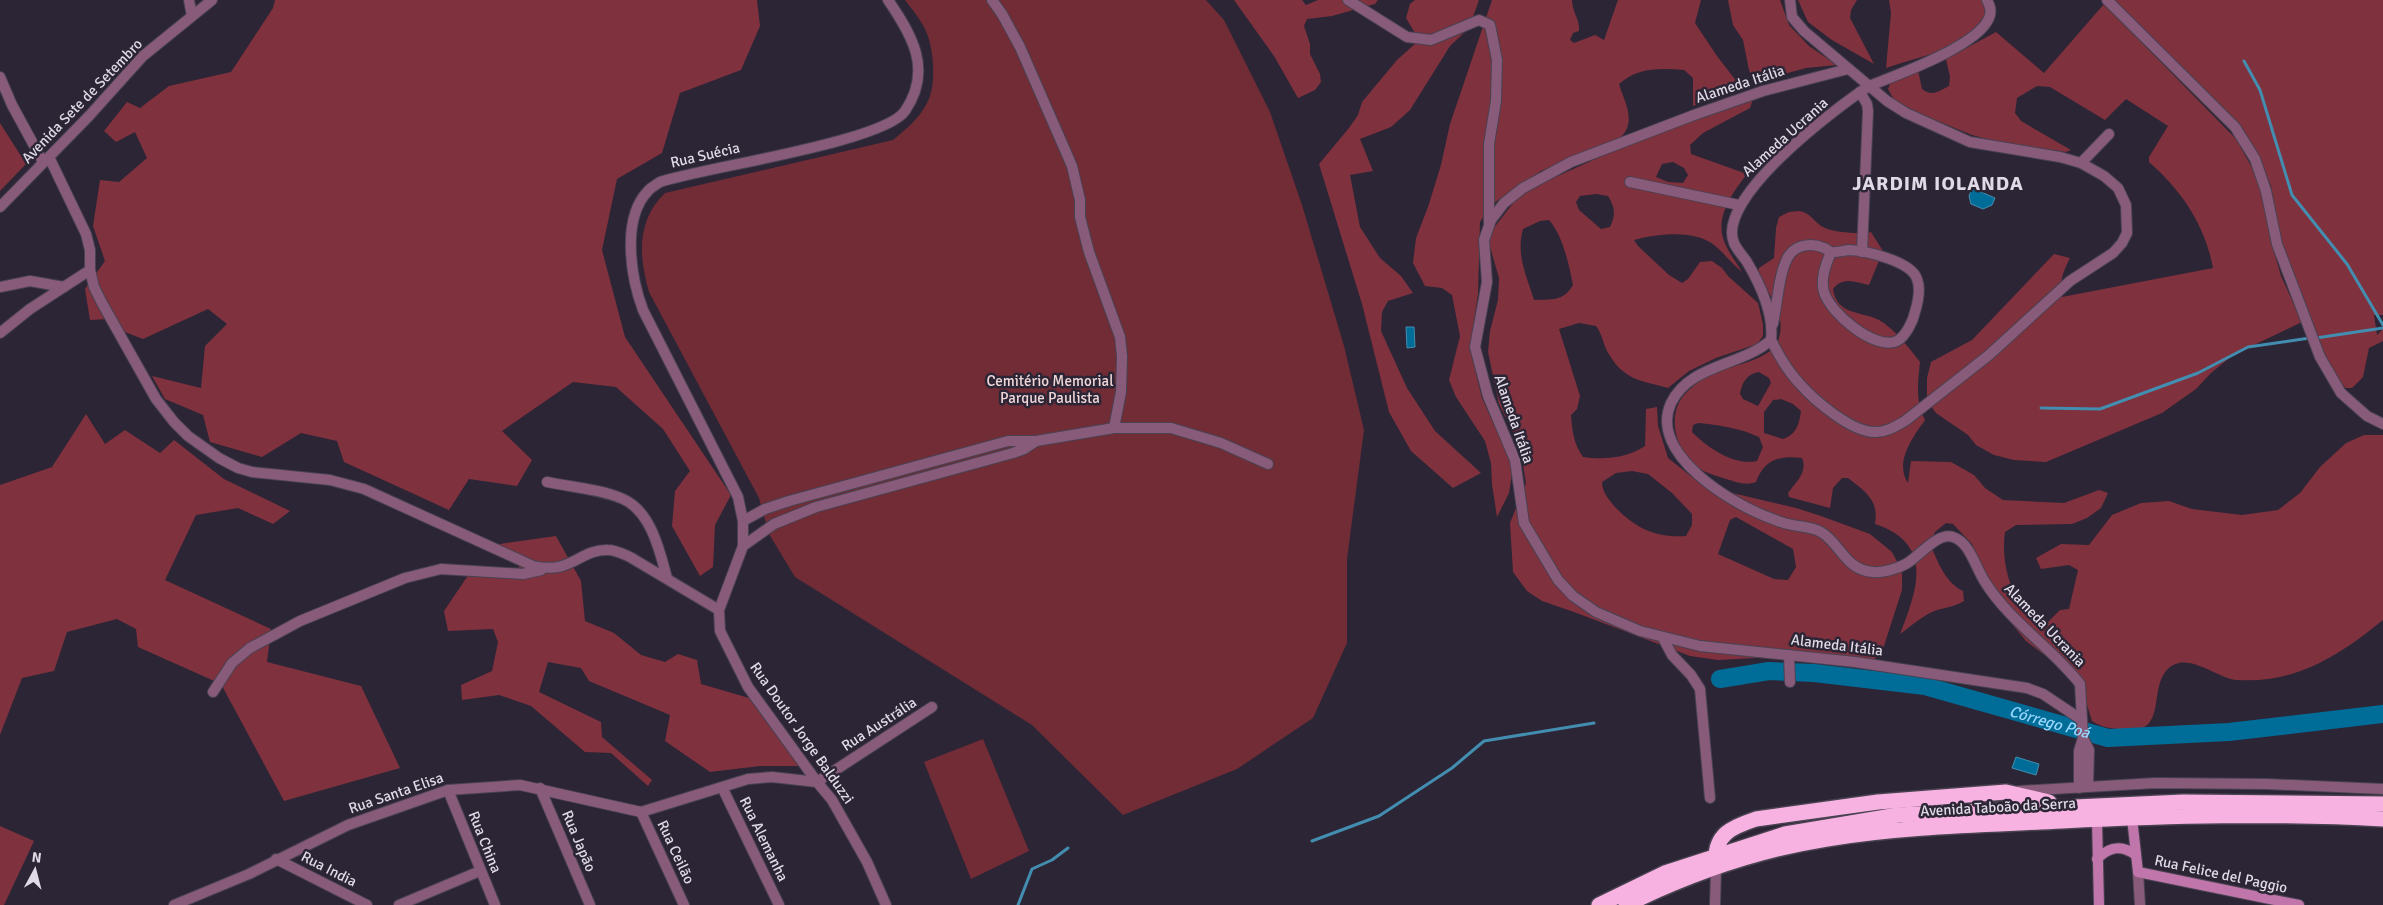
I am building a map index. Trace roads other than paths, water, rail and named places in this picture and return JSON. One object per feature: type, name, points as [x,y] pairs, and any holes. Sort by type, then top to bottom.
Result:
[{"type":"highway","points":[[1716,862],[1719,840],[1727,832],[1741,824],[1756,819],[1878,802],[2006,792],[2068,806]]},
{"type":"highway","name":"Avenida Taboão da Serra","points":[[1626,905],[1716,862],[1785,834],[1888,817],[2068,806],[2183,802],[2266,801],[2383,804]]},
{"type":"highway","name":"Avenida Taboão da Serra","points":[[1599,905],[1656,891],[1698,861],[1716,862],[1868,833],[1917,828],[2132,818],[2260,815],[2383,819]]},
{"type":"street","points":[[189,0],[192,16]]},
{"type":"street","name":"Avenida Sete de Setembro","points":[[0,207],[143,56],[212,0]]},
{"type":"street","name":"Rua Suécia","points":[[743,546],[743,521],[738,497],[643,310],[634,288],[631,253],[633,221],[647,191],[660,182],[858,137],[894,122],[905,112],[918,81],[919,70],[918,56],[906,26],[888,0]]},
{"type":"street","points":[[992,0],[1020,47],[1072,166],[1080,200],[1080,218],[1089,252],[1120,337],[1122,356],[1120,392],[1114,428]]},
{"type":"street","points":[[1348,0],[1407,37],[1431,40],[1479,20],[1490,25],[1497,60],[1496,101],[1489,144],[1490,223]]},
{"type":"street","points":[[1771,340],[1782,362],[1800,384],[1842,420],[1863,430],[1876,432],[1890,429],[1905,421],[1989,355],[2070,281],[2113,253],[2122,243],[2128,224],[2126,205],[2118,188],[2104,176],[2081,163],[2060,156],[1970,142],[1906,113],[1869,86],[1804,32],[1792,17],[1790,0]]},
{"type":"street","name":"Alameda Ucrania","points":[[1987,0],[1991,10],[1989,19],[1970,39],[1931,61],[1869,86],[1860,92],[1823,120],[1763,175],[1739,206],[1732,221],[1734,243],[1759,284],[1772,329],[1771,340],[1753,353],[1717,365],[1704,372],[1682,388],[1672,402],[1667,414],[1673,447],[1686,464],[1728,498],[1750,510],[1788,525],[1821,532],[1848,562],[1860,570],[1884,571],[1907,564],[1942,537],[1952,536],[1960,540],[1970,553],[1985,582],[2015,618],[2080,684],[2083,728],[2079,751],[2083,787]]},
{"type":"street","points":[[2107,0],[2235,128],[2255,159],[2266,191],[2277,244],[2320,358],[2341,394],[2367,416],[2383,424]]},
{"type":"street","name":"Alameda Itália","points":[[1848,69],[1754,94],[1572,162],[1523,188],[1504,204],[1490,223],[1484,240],[1485,292],[1475,347],[1488,396],[1515,460],[1524,523],[1553,572],[1573,596],[1596,612],[1663,638],[1700,646],[1789,660],[1963,677],[2027,688],[2043,694],[2083,728]]},
{"type":"street","points":[[0,78],[12,105],[46,160],[86,234],[90,250],[90,270],[94,286],[102,303],[156,399],[188,436],[219,458],[252,472],[330,480],[364,489],[533,566],[545,569]]},
{"type":"street","points":[[1860,92],[1867,104],[1868,111],[1862,252]]},
{"type":"street","points":[[2081,163],[2109,134]]},
{"type":"street","points":[[1630,182],[1739,206]]},
{"type":"street","points":[[1772,329],[1784,270],[1789,256],[1796,248],[1811,245],[1831,252],[1848,250],[1895,261],[1908,268],[1917,277],[1918,303],[1913,320],[1898,340],[1883,342],[1868,338],[1832,307],[1824,293],[1823,285],[1825,266],[1831,252]]},
{"type":"street","points":[[0,333],[30,309],[90,270]]},
{"type":"street","points":[[0,287],[30,281],[64,287]]},
{"type":"street","points":[[743,521],[765,509],[913,466],[1008,441],[1036,441],[1114,428],[1171,428],[1221,443],[1268,464]]},
{"type":"street","points":[[743,546],[774,524],[816,507],[1013,453],[1024,449],[1036,441]]},
{"type":"street","points":[[547,482],[623,499],[635,506],[656,542],[667,578]]},
{"type":"street","name":"Rua Doutor Jorge Balduzzi","points":[[743,546],[719,610],[720,631],[748,687],[832,800],[867,862],[886,905]]},
{"type":"street","points":[[212,692],[232,663],[250,648],[300,621],[405,578],[441,569],[523,574],[545,569],[556,569],[593,553],[607,550],[630,556],[719,610]]},
{"type":"street","points":[[1663,638],[1672,655],[1691,675],[1700,689],[1710,798]]},
{"type":"street","points":[[1789,660],[1790,682]]},
{"type":"street","name":"Rua Austrália","points":[[817,782],[932,707]]},
{"type":"street","points":[[641,812],[748,779],[772,777],[817,782]]},
{"type":"street","points":[[2006,792],[2192,783],[2383,789]]},
{"type":"street","name":"Rua Santa Elisa","points":[[174,905],[214,890],[348,825],[448,790],[501,785],[540,788],[641,812]]},
{"type":"street","name":"Rua Alemanha","points":[[722,787],[779,905]]},
{"type":"street","name":"Rua Japão","points":[[540,788],[590,905]]},
{"type":"street","name":"Rua China","points":[[448,790],[495,905]]},
{"type":"street","name":"Rua Ceilão","points":[[641,812],[684,905]]},
{"type":"street","points":[[2132,818],[2140,905]]},
{"type":"street","points":[[2097,820],[2099,905]]},
{"type":"street","points":[[2097,859],[2113,848],[2128,849],[2136,855]]},
{"type":"street","name":"Rua India","points":[[276,859],[367,905]]},
{"type":"street","points":[[1715,905],[1716,862]]},
{"type":"street","points":[[399,905],[480,870]]},
{"type":"street","name":"Rua Felice del Paggio","points":[[2138,872],[2299,905]]},
{"type":"water","points":[[1972,188],[1995,198],[1992,205],[1983,209],[1971,204],[1969,196]]},
{"type":"water","points":[[1406,327],[1414,327],[1415,347],[1407,348]]},
{"type":"water","points":[[2016,757],[2039,764],[2036,775],[2012,768]]},
{"type":"waterway","points":[[2244,61],[2260,90],[2292,195],[2347,264],[2383,325]]},
{"type":"waterway","points":[[2316,338],[2383,328]]},
{"type":"waterway","points":[[2041,408],[2100,409],[2198,373],[2248,347],[2310,338]]},
{"type":"waterway","name":"Córrego Poá","points":[[1720,679],[1769,671],[1814,673],[1925,686],[2108,738],[2229,732],[2383,714]]},
{"type":"waterway","points":[[1312,841],[1379,816],[1452,768],[1484,741],[1594,723]]},
{"type":"waterway","points":[[1018,905],[1032,869],[1052,860],[1068,848]]},
{"type":"district","name":"JARDIM IOLANDA","points":[[1938,183]]},
{"type":"park label","name":"Cemitério Memorial Parque Paulista","points":[[1050,390]]}]
